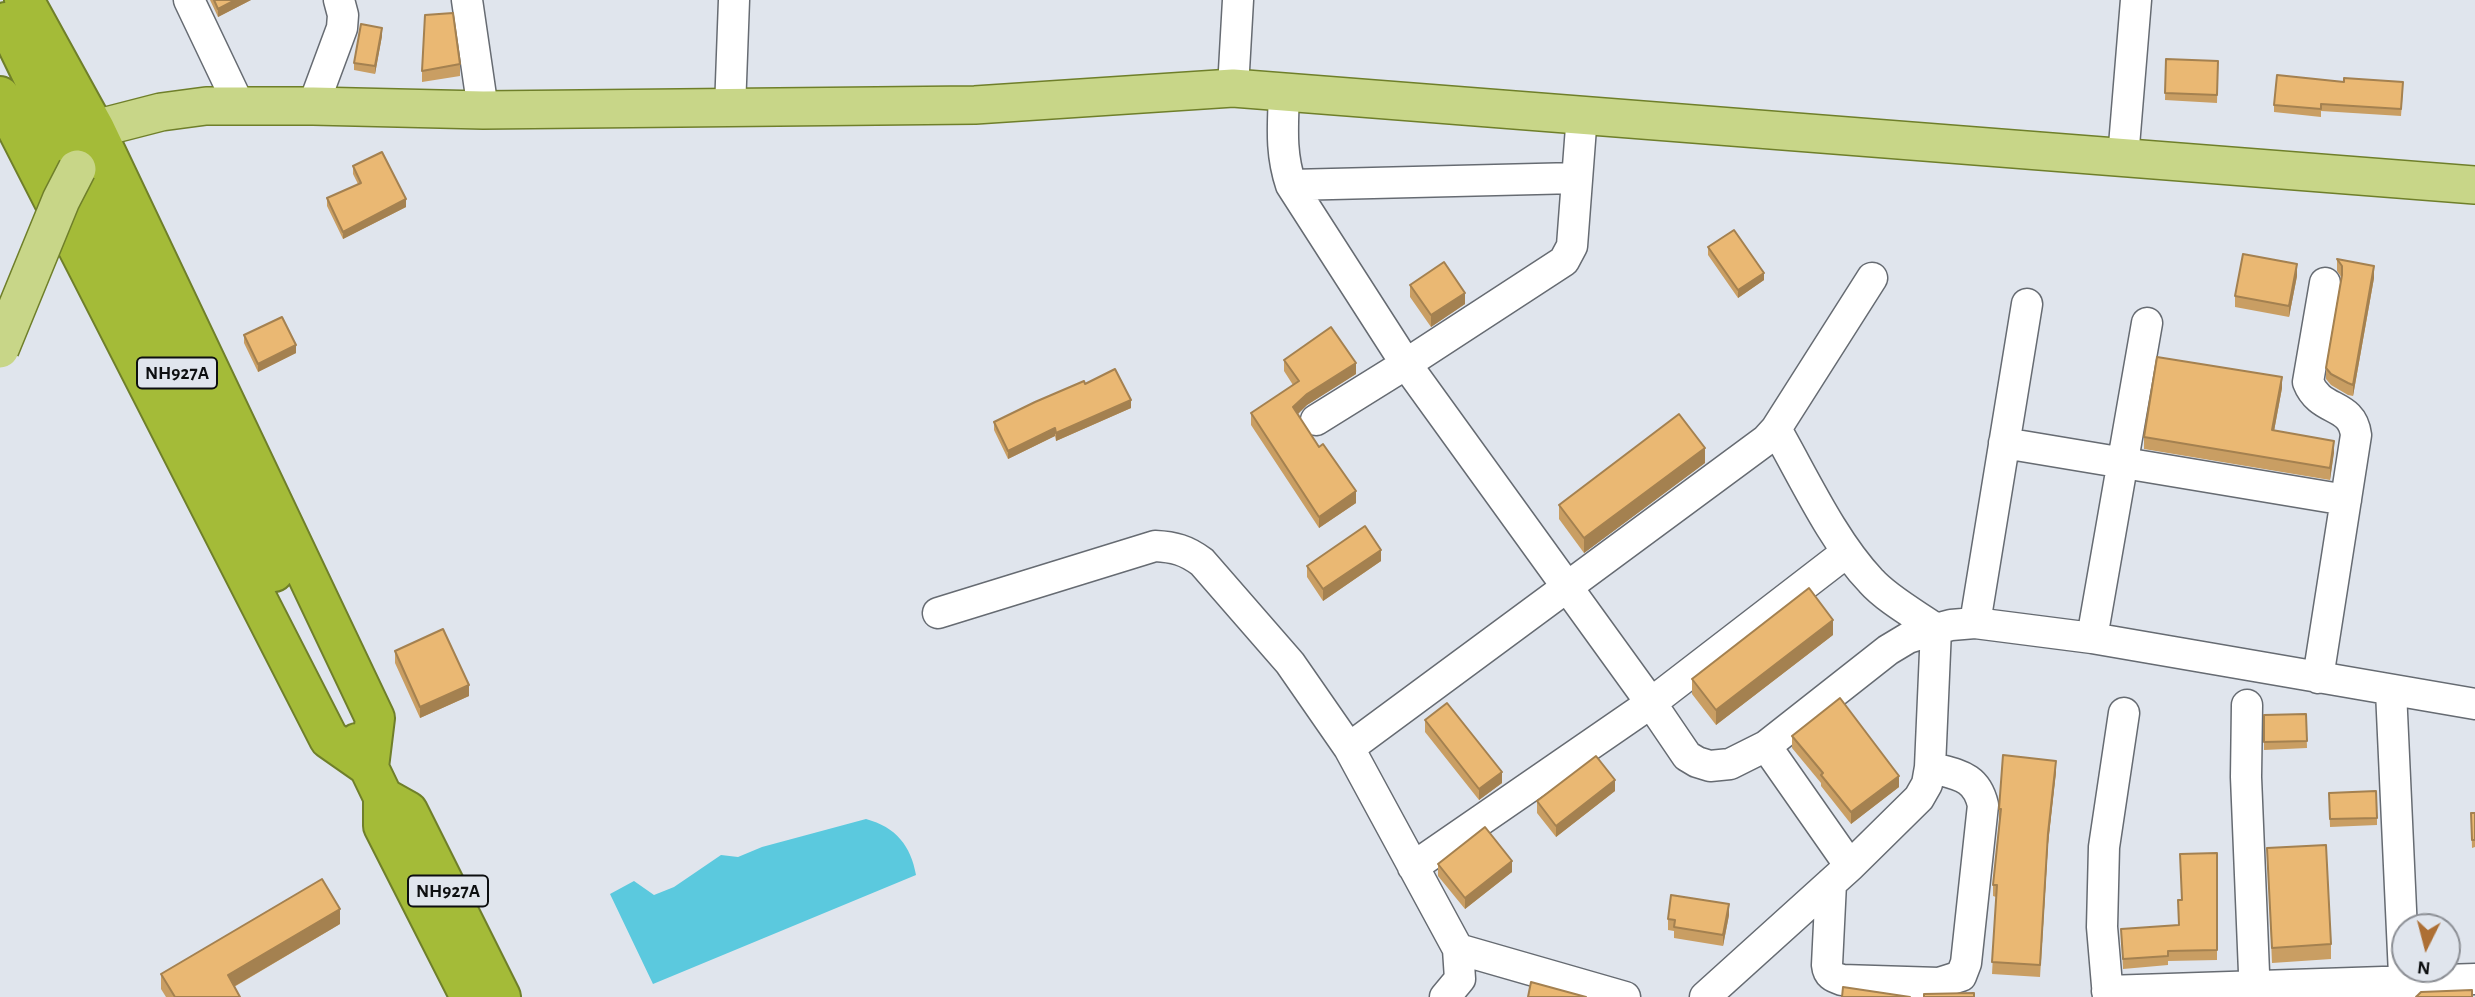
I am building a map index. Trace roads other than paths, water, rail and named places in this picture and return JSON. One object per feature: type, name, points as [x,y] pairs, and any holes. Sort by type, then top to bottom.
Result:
[{"type":"highway","points":[[4,114],[329,739],[368,767],[375,718],[95,129],[24,0]]},
{"type":"highway","name":"NH927A","points":[[0,11],[368,767],[383,826],[470,997]]},
{"type":"highway","name":"NH927A","points":[[368,767],[408,811],[501,997]]},
{"type":"main road","points":[[95,129],[160,112],[206,106],[483,110],[975,105],[1233,88],[1284,92],[1581,131],[2123,158],[2475,186]]},
{"type":"main road","points":[[0,349],[61,200],[77,169]]},
{"type":"street","points":[[189,0],[240,107]]},
{"type":"street","points":[[313,106],[342,28],[343,15],[339,0]]},
{"type":"street","points":[[467,0],[483,110]]},
{"type":"street","points":[[730,109],[734,0]]},
{"type":"street","points":[[1233,88],[1238,0]]},
{"type":"street","points":[[2123,158],[2136,0]]},
{"type":"street","points":[[1284,92],[1283,151],[1291,185],[1406,365],[1687,756],[1697,762],[1710,766],[1730,764],[1766,746],[1888,650],[1908,638],[1951,625],[1975,624],[2092,638],[2475,704]]},
{"type":"street","points":[[1316,420],[1406,365],[1564,261],[1572,246],[1581,131]]},
{"type":"street","points":[[1291,185],[1577,178]]},
{"type":"street","points":[[1349,748],[1752,452],[1776,429],[1872,278]]},
{"type":"street","points":[[2318,678],[2356,435],[2354,424],[2336,408],[2321,402],[2312,393],[2308,382],[2325,283]]},
{"type":"street","points":[[1975,624],[2027,304]]},
{"type":"street","points":[[2092,638],[2147,323]]},
{"type":"street","points":[[1776,429],[1847,552],[1873,584],[1936,629]]},
{"type":"street","points":[[2004,443],[2346,500]]},
{"type":"street","points":[[937,613],[1155,546],[1173,547],[1190,553],[1211,572],[1290,663],[1349,748],[1458,949],[1460,979],[1445,997]]},
{"type":"street","points":[[1413,867],[1651,703],[1847,552]]},
{"type":"street","points":[[1704,997],[1840,874],[1919,798],[1927,784],[1930,767],[1936,629]]},
{"type":"street","points":[[2391,691],[2404,989]]},
{"type":"street","points":[[2247,705],[2246,777],[2255,991]]},
{"type":"street","points":[[2124,713],[2104,847],[2102,928],[2107,994],[2404,989],[2475,979]]},
{"type":"street","points":[[1766,746],[1840,874],[1827,965],[1828,972],[1842,980],[1939,983],[1961,976],[1966,963],[1983,805],[1979,790],[1968,779],[1930,767]]},
{"type":"street","points":[[1458,949],[1625,997]]},
{"type":"water","points":[[866,819],[886,827],[900,839],[910,855],[916,875],[653,984],[610,894],[634,881],[654,895],[674,887],[721,855],[738,857],[762,847]]}]
